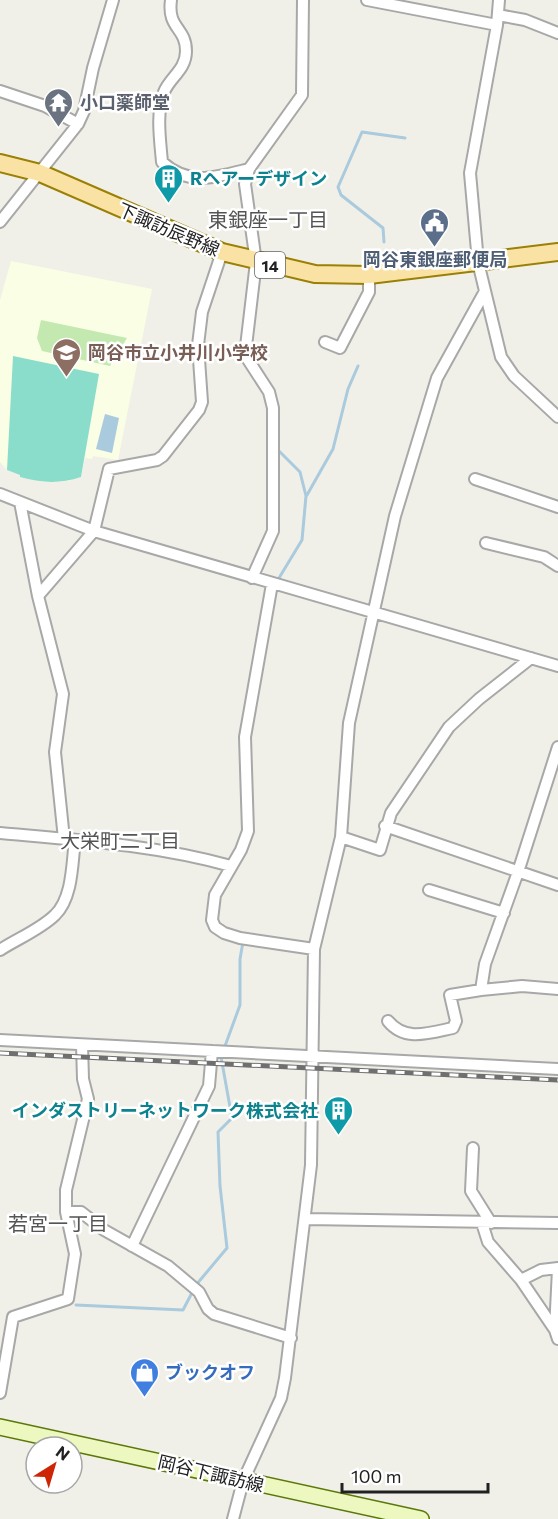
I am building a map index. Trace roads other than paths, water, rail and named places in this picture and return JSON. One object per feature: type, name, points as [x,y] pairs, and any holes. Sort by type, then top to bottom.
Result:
[{"type":"main road","name":"下諏訪辰野線","points":[[0,163],[40,173],[222,252],[256,262],[315,274],[369,276],[558,252]]},
{"type":"main road","name":"岡谷下諏訪線","points":[[0,1427],[421,1519]]},
{"type":"street","points":[[0,222],[78,124],[113,0]]},
{"type":"street","points":[[171,0],[170,14],[174,25],[184,37],[186,53],[181,70],[165,90],[163,98],[159,129],[162,162],[176,172],[204,180],[249,169]]},
{"type":"street","points":[[252,578],[273,531],[273,408],[269,392],[245,355],[256,262],[245,184],[249,169],[302,95],[303,0]]},
{"type":"street","points":[[367,0],[498,20],[525,20],[558,33]]},
{"type":"street","points":[[499,0],[498,20],[470,173],[478,262],[501,357],[514,376],[558,417]]},
{"type":"street","points":[[0,91],[45,106],[78,124]]},
{"type":"street","points":[[38,596],[94,531],[109,469],[158,460],[164,456],[199,410],[202,402],[198,345],[202,312],[222,252]]},
{"type":"street","points":[[325,342],[340,348],[369,292],[369,276]]},
{"type":"street","points":[[233,1519],[243,1481],[280,1398],[291,1338],[307,1219],[311,1165],[314,949],[341,837],[349,723],[395,516],[437,378],[484,292]]},
{"type":"street","points":[[475,479],[558,507]]},
{"type":"street","points":[[0,494],[94,531],[558,666]]},
{"type":"street","points":[[0,950],[55,915],[63,903],[70,880],[70,839],[55,752],[63,693],[38,596],[20,502]]},
{"type":"street","points":[[486,543],[544,557],[558,566]]},
{"type":"street","points":[[272,584],[266,605],[245,737],[248,831],[246,842],[212,904],[215,927],[240,938],[314,949]]},
{"type":"street","points":[[341,837],[380,850],[391,813],[449,727],[479,699],[531,658]]},
{"type":"street","points":[[481,990],[485,964],[504,914],[558,747]]},
{"type":"street","points":[[386,826],[558,885]]},
{"type":"street","points":[[0,833],[70,839],[190,855],[231,866]]},
{"type":"street","points":[[429,891],[504,914]]},
{"type":"street","points":[[388,1021],[397,1032],[414,1035],[453,1028],[456,1021],[450,995],[522,986],[558,989]]},
{"type":"street","points":[[0,1040],[558,1069]]},
{"type":"street","points":[[0,1394],[13,1317],[68,1299],[75,1254],[66,1212],[66,1190],[88,1099],[83,1078],[82,1045]]},
{"type":"street","points":[[132,1246],[209,1086],[212,1051]]},
{"type":"street","points":[[473,1148],[471,1191],[487,1223],[488,1242],[521,1280],[556,1335]]},
{"type":"street","points":[[66,1212],[81,1212],[104,1230],[168,1266],[199,1292],[208,1309],[214,1314],[291,1338]]},
{"type":"street","points":[[307,1219],[558,1223]]},
{"type":"street","points":[[521,1280],[540,1270],[558,1268],[556,1335]]},
{"type":"waterway","points":[[384,242],[383,228],[341,195],[338,187],[362,132],[405,138]]},
{"type":"waterway","points":[[307,495],[333,449],[348,389],[358,366]]},
{"type":"waterway","points":[[276,448],[300,472],[306,496],[302,540],[279,578]]},
{"type":"waterway","points":[[76,1305],[183,1310],[196,1285],[227,1248],[220,1186],[218,1132],[232,1118],[221,1057],[240,1005],[240,959],[243,942]]},
{"type":"railway","points":[[0,1053],[558,1080]]},
{"type":"place","name":"小口薬師堂","points":[[59,128]]},
{"type":"place","name":"Rヘアーデザイン","points":[[169,204]]},
{"type":"place","name":"岡谷東銀座郵便局","points":[[435,248]]},
{"type":"place","name":"岡谷市立小井川小学校","points":[[67,378]]},
{"type":"place","name":"インダストリーネットワーク株式会社","points":[[339,1136]]},
{"type":"place","name":"ブックオフ","points":[[144,1398]]},
{"type":"district","name":"東銀座一丁目","points":[[268,219]]},
{"type":"district","name":"大栄町二丁目","points":[[120,840]]},
{"type":"district","name":"若宮一丁目","points":[[58,1223]]}]
